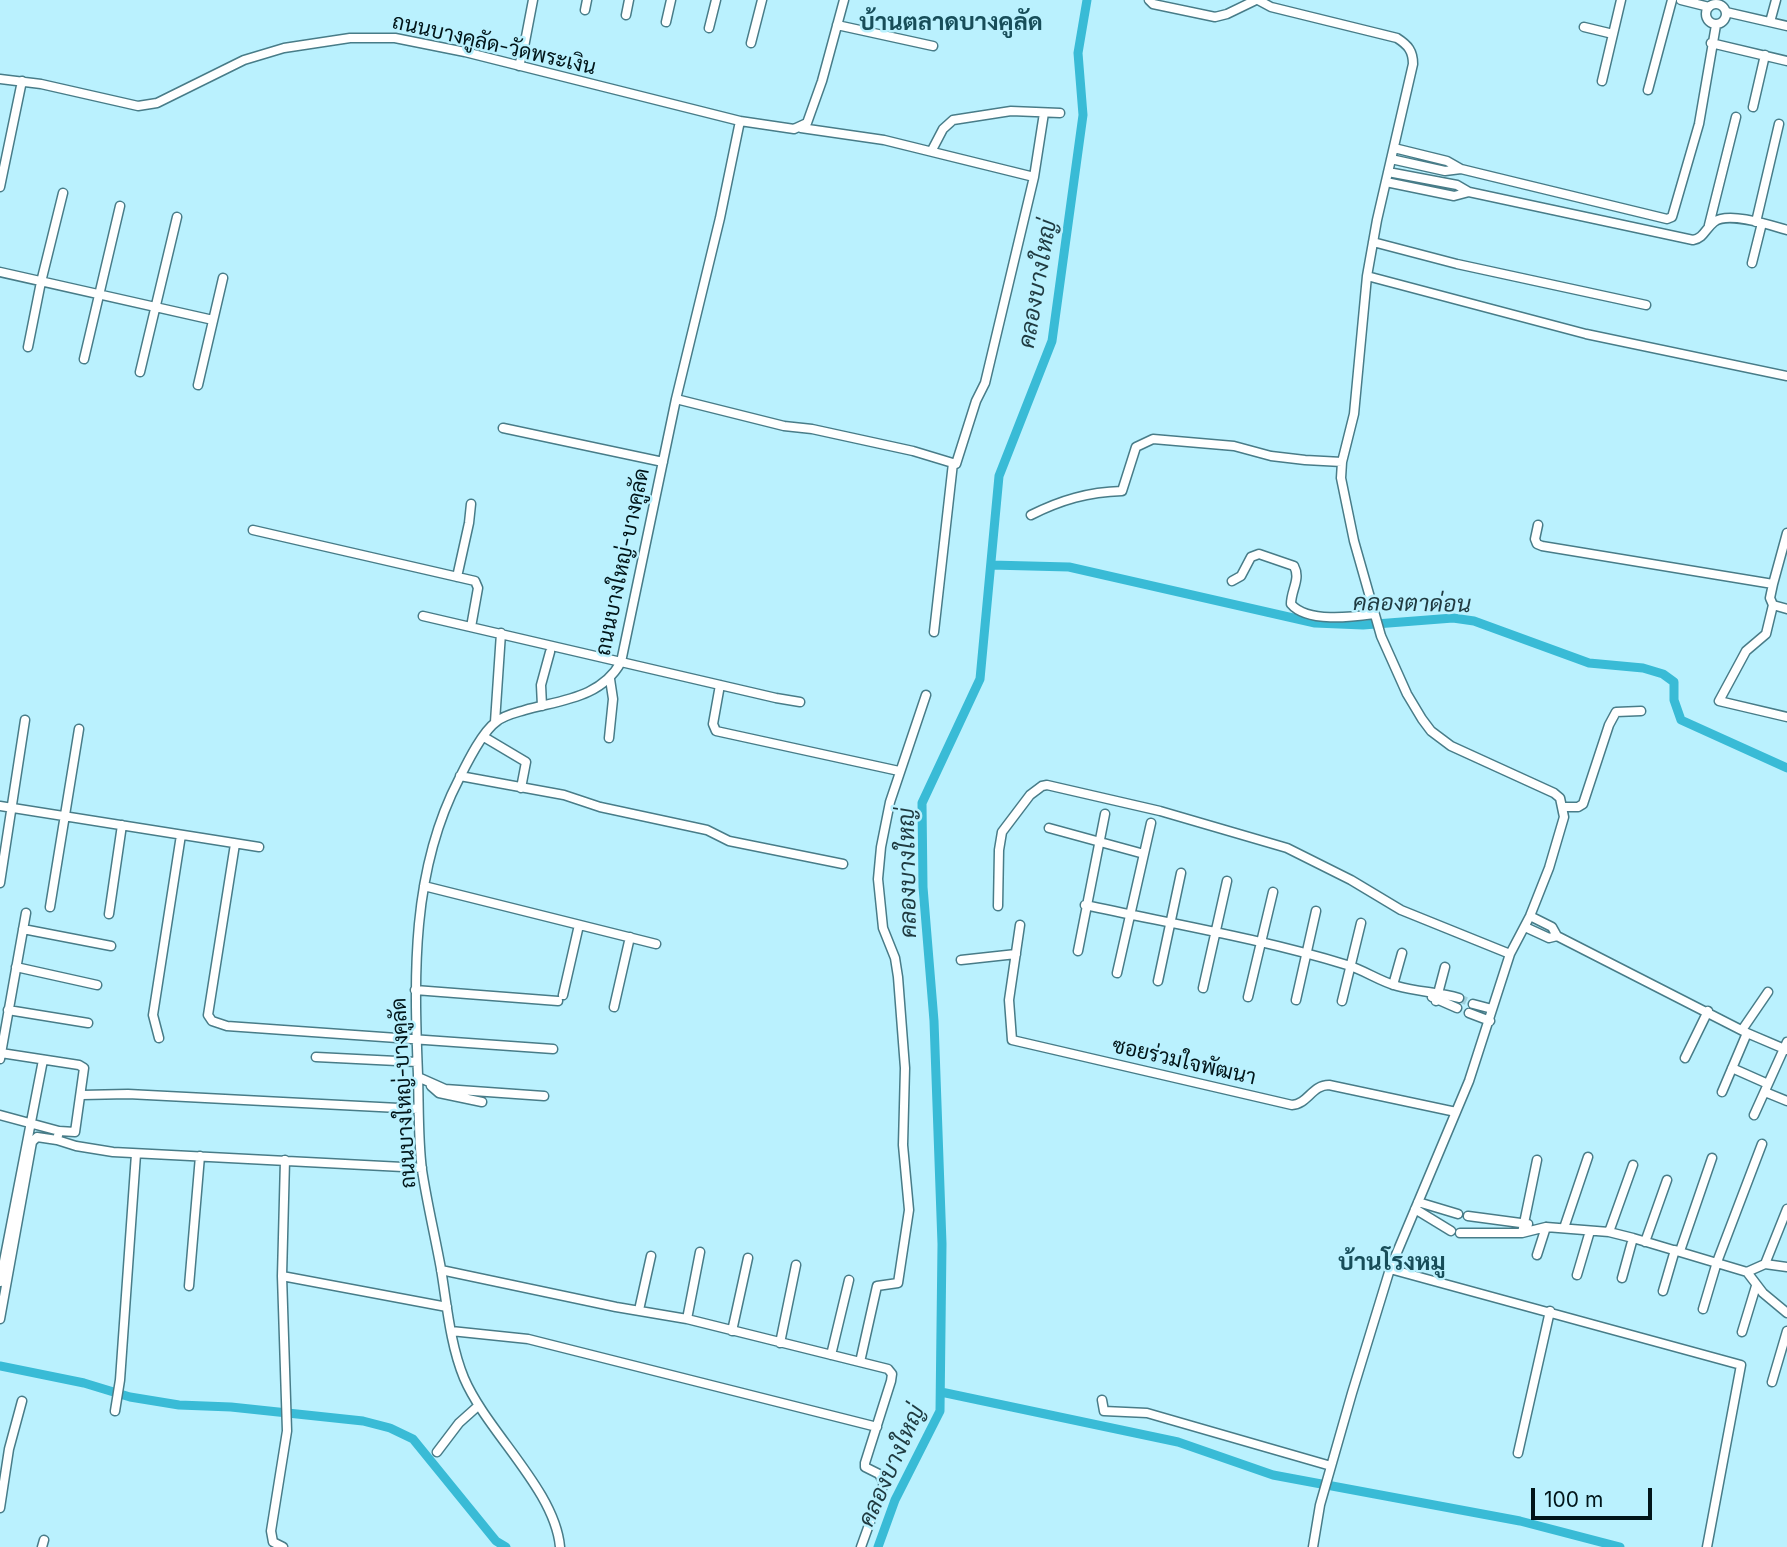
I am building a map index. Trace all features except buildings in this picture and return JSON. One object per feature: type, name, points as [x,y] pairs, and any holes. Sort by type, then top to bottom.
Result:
[{"type":"street","points":[[519,66],[533,0]]},
{"type":"street","points":[[585,10],[587,0]]},
{"type":"street","points":[[626,15],[629,0]]},
{"type":"street","points":[[666,22],[671,0]]},
{"type":"street","points":[[709,27],[716,0]]},
{"type":"street","points":[[751,43],[762,0]]},
{"type":"street","points":[[801,128],[811,119],[844,0]]},
{"type":"street","points":[[1149,0],[1153,4],[1215,17],[1257,0],[1271,7],[1387,34],[1410,48],[1413,64],[1367,276],[1354,414],[1342,462],[1341,478],[1354,541],[1381,636],[1407,694],[1441,740],[1554,793],[1560,798],[1563,807],[1564,817],[1549,869],[1525,927],[1510,954],[1490,1021],[1456,1112],[1390,1269],[1320,1505],[1313,1547]]},
{"type":"street","points":[[1602,81],[1621,0]]},
{"type":"street","points":[[1648,90],[1672,0]]},
{"type":"street","points":[[1681,0],[1709,7],[1719,5],[1787,26]]},
{"type":"street","points":[[1770,22],[1776,0]]},
{"type":"street","points":[[1709,7],[1707,20],[1716,25]]},
{"type":"street","points":[[1394,148],[1447,161],[1461,169],[1667,219],[1672,217],[1699,124],[1711,43],[1716,25],[1725,19],[1726,7]]},
{"type":"street","points":[[837,25],[933,46]]},
{"type":"street","points":[[1584,27],[1613,34]]},
{"type":"street","name":"ถนนบางคูลัด-วัดพระเงิน","points":[[0,79],[22,81],[138,106],[157,103],[255,56],[322,41],[375,37],[409,40],[740,121]]},
{"type":"street","points":[[1711,43],[1787,61]]},
{"type":"street","points":[[1753,107],[1765,55]]},
{"type":"street","points":[[0,187],[22,81]]},
{"type":"street","points":[[932,150],[943,129],[953,120],[1011,111],[1060,113]]},
{"type":"street","points":[[676,399],[784,426],[812,429],[958,462],[976,401],[985,383],[1034,177],[1044,113]]},
{"type":"street","points":[[1709,228],[1736,117]]},
{"type":"street","points":[[740,121],[884,140],[1034,177]]},
{"type":"street","name":"ถนนบางใหญ่-บางคูลัด","points":[[560,1547],[554,1522],[535,1488],[478,1406],[459,1363],[451,1331],[422,1168],[416,1039],[416,941],[424,886],[439,824],[460,776],[495,722],[508,715],[587,694],[610,679],[621,662],[676,399],[720,218],[740,121]]},
{"type":"street","points":[[1752,263],[1779,124]]},
{"type":"street","points":[[1391,159],[1445,171],[1461,169]]},
{"type":"street","points":[[1388,172],[1457,185],[1469,192],[1693,240],[1699,239],[1713,222],[1724,217],[1787,230]]},
{"type":"street","points":[[1386,182],[1454,196],[1469,192]]},
{"type":"street","points":[[28,347],[63,193]]},
{"type":"street","points":[[83,359],[120,206]]},
{"type":"street","points":[[140,372],[177,217]]},
{"type":"street","points":[[1373,242],[1457,264],[1646,306]]},
{"type":"street","points":[[0,272],[213,320]]},
{"type":"street","points":[[1367,276],[1586,334],[1787,376]]},
{"type":"street","points":[[198,385],[223,278]]},
{"type":"street","points":[[503,428],[663,462]]},
{"type":"street","points":[[1031,515],[1058,501],[1096,492],[1122,491],[1130,458],[1136,446],[1153,439],[1234,446],[1282,457],[1342,462]]},
{"type":"street","points":[[934,632],[953,463]]},
{"type":"street","points":[[457,577],[471,504]]},
{"type":"street","points":[[1538,525],[1535,539],[1537,544],[1542,546],[1773,584]]},
{"type":"street","points":[[253,530],[457,577],[477,584],[471,627]]},
{"type":"street","points":[[1787,533],[1770,598],[1773,605],[1766,634],[1746,650],[1719,701],[1787,717]]},
{"type":"street","points":[[1232,582],[1244,572],[1251,557],[1259,554],[1294,566],[1298,578],[1291,600],[1296,609],[1334,618],[1375,616]]},
{"type":"street","points":[[1773,605],[1787,609]]},
{"type":"street","points":[[423,616],[800,702]]},
{"type":"street","points":[[495,722],[501,633]]},
{"type":"street","points":[[542,706],[541,685],[550,652]]},
{"type":"street","points":[[608,738],[613,698],[610,679]]},
{"type":"street","points":[[720,685],[713,724],[716,731],[900,771]]},
{"type":"street","points":[[860,1363],[877,1286],[898,1283],[909,1210],[903,1145],[905,1068],[899,990],[895,958],[882,918],[878,879],[890,802],[926,695]]},
{"type":"street","points":[[1563,807],[1578,807],[1583,804],[1609,725],[1616,712],[1641,711]]},
{"type":"street","points":[[0,883],[25,720]]},
{"type":"street","points":[[50,907],[79,729]]},
{"type":"street","points":[[484,737],[526,762],[520,788]]},
{"type":"street","points":[[460,776],[564,795],[600,807],[707,830],[729,841],[843,864]]},
{"type":"street","points":[[998,906],[1002,832],[1030,795],[1036,789],[1047,785],[1160,811],[1287,848],[1351,880],[1401,910],[1510,954]]},
{"type":"street","points":[[0,806],[259,847]]},
{"type":"street","points":[[1078,951],[1105,814]]},
{"type":"street","points":[[1117,973],[1151,823]]},
{"type":"street","points":[[108,914],[122,825]]},
{"type":"street","points":[[1049,828],[1144,854]]},
{"type":"street","points":[[159,1038],[153,1015],[181,835]]},
{"type":"street","points":[[235,844],[209,1018],[217,1024],[553,1049]]},
{"type":"street","points":[[1158,981],[1181,873]]},
{"type":"street","points":[[1203,988],[1227,881]]},
{"type":"street","points":[[424,886],[656,944]]},
{"type":"street","points":[[1248,997],[1273,892]]},
{"type":"street","points":[[1085,905],[1306,953],[1350,965],[1394,985],[1459,999]]},
{"type":"street","points":[[1296,1000],[1316,911]]},
{"type":"street","points":[[0,1319],[33,1142],[37,1137],[75,1132],[85,1071],[83,1067],[1,1056],[26,913]]},
{"type":"street","points":[[1530,916],[1552,927],[1557,936],[1745,1032],[1786,1047],[1754,1115]]},
{"type":"street","points":[[1342,1001],[1362,923]]},
{"type":"street","points":[[415,990],[560,998],[579,925]]},
{"type":"street","name":"ซอยร่วมใจพัฒนา","points":[[1020,925],[1009,1000],[1012,1040],[1292,1105],[1300,1104],[1317,1087],[1329,1085],[1456,1112]]},
{"type":"street","points":[[1525,927],[1549,938],[1557,936]]},
{"type":"street","points":[[23,929],[111,946]]},
{"type":"street","points":[[614,1007],[631,937]]},
{"type":"street","points":[[1394,985],[1402,953]]},
{"type":"street","points":[[961,960],[1016,954]]},
{"type":"street","points":[[16,967],[97,985]]},
{"type":"street","points":[[1438,996],[1446,967]]},
{"type":"street","points":[[1721,1092],[1745,1032],[1769,992]]},
{"type":"street","points":[[1438,996],[1457,1008]]},
{"type":"street","points":[[1473,1004],[1492,1009]]},
{"type":"street","points":[[8,1010],[88,1023]]},
{"type":"street","points":[[1685,1058],[1707,1012]]},
{"type":"street","points":[[1469,1013],[1490,1021]]},
{"type":"street","points":[[316,1058],[417,1062]]},
{"type":"street","points":[[0,1282],[43,1060]]},
{"type":"street","points":[[1732,1068],[1787,1101]]},
{"type":"street","points":[[418,1077],[445,1089],[544,1096]]},
{"type":"street","points":[[429,1083],[439,1093],[482,1102]]},
{"type":"street","points":[[82,1095],[128,1094],[418,1109]]},
{"type":"street","points":[[0,1115],[30,1123],[76,1146],[136,1154],[422,1168]]},
{"type":"street","points":[[1703,1309],[1717,1262],[1762,1144]]},
{"type":"street","points":[[115,1407],[119,1389],[136,1154]]},
{"type":"street","points":[[189,1286],[200,1156]]},
{"type":"street","points":[[1564,1228],[1588,1157]]},
{"type":"street","points":[[1663,1292],[1712,1158]]},
{"type":"street","points":[[283,1547],[273,1542],[271,1531],[287,1432],[282,1276],[285,1160]]},
{"type":"street","points":[[1522,1233],[1522,1222],[1537,1160]]},
{"type":"street","points":[[1609,1233],[1633,1165]]},
{"type":"street","points":[[1645,1241],[1667,1180]]},
{"type":"street","points":[[1416,1205],[1458,1214]]},
{"type":"street","points":[[1416,1205],[1455,1232],[1522,1233],[1543,1227]]},
{"type":"street","points":[[1765,1264],[1787,1209]]},
{"type":"street","points":[[1468,1216],[1609,1233],[1717,1262],[1746,1272],[1756,1286],[1787,1312]]},
{"type":"street","points":[[1537,1255],[1543,1227]]},
{"type":"street","points":[[1577,1275],[1590,1231]]},
{"type":"street","points":[[1622,1278],[1633,1238]]},
{"type":"street","points":[[687,1319],[700,1252]]},
{"type":"street","points":[[639,1310],[651,1256]]},
{"type":"street","points":[[732,1331],[748,1258]]},
{"type":"street","points":[[1746,1272],[1765,1264],[1787,1267]]},
{"type":"street","points":[[780,1343],[796,1265]]},
{"type":"street","points":[[1390,1269],[1741,1365],[1707,1547]]},
{"type":"street","points":[[441,1270],[616,1307],[687,1319],[888,1369],[892,1374],[865,1467],[879,1474],[884,1483],[861,1547]]},
{"type":"street","points":[[282,1276],[447,1307]]},
{"type":"street","points":[[831,1355],[849,1280]]},
{"type":"street","points":[[1742,1332],[1756,1286]]},
{"type":"street","points":[[1518,1453],[1550,1311]]},
{"type":"street","points":[[451,1331],[528,1339],[877,1427]]},
{"type":"street","points":[[1772,1382],[1787,1331]]},
{"type":"street","points":[[1102,1400],[1104,1411],[1147,1413],[1331,1466]]},
{"type":"street","points":[[0,1508],[9,1448],[22,1401]]},
{"type":"street","points":[[437,1452],[459,1423],[478,1406]]},
{"type":"waterway","name":"คลองบางใหญ่","points":[[878,1547],[895,1500],[940,1411],[942,1244],[934,1021],[923,887],[922,803],[980,679],[999,476],[1052,341],[1083,115],[1078,53],[1087,0]]},
{"type":"waterway","name":"คลองตาด่อน","points":[[991,565],[1069,567],[1315,623],[1363,625],[1453,618],[1474,621],[1589,663],[1643,668],[1663,674],[1674,682],[1674,700],[1681,720],[1787,768]]},
{"type":"waterway","points":[[0,1366],[84,1383],[130,1397],[179,1405],[231,1407],[363,1421],[390,1428],[413,1439],[496,1541],[506,1547]]},
{"type":"waterway","points":[[941,1392],[1178,1442],[1273,1475],[1520,1521],[1620,1547]]},
{"type":"tunnel","points":[[1459,998],[1473,1004]]},
{"type":"district","name":"บ้านตลาดบางคูลัด","points":[[951,23]]},
{"type":"district","name":"บ้านโรงหมู","points":[[1392,1263]]}]
